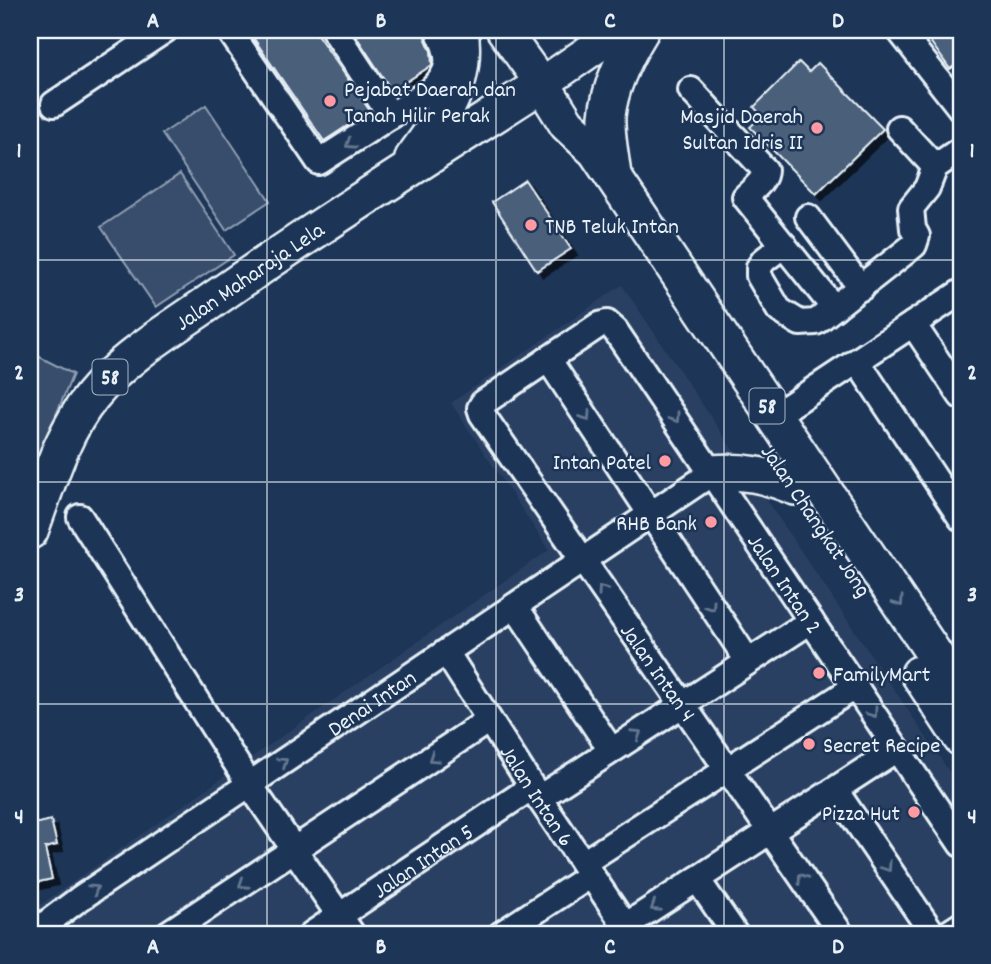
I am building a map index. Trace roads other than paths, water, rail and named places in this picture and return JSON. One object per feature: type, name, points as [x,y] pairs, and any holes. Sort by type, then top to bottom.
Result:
[{"type":"highway","points":[[401,175],[435,130],[450,103],[458,82],[463,50],[460,30]]},
{"type":"highway","points":[[613,177],[607,118],[612,89],[641,30]]},
{"type":"highway","name":"Jalan Maharaja Lela","points":[[30,531],[60,451],[74,422],[92,396],[113,374],[150,344],[251,273],[542,84]]},
{"type":"highway","name":"Jalan Changkat Jong","points":[[542,84],[567,124],[578,160],[961,738]]},
{"type":"highway","name":"Jalan Changkat Jong","points":[[567,124],[596,151],[961,694]]},
{"type":"highway","points":[[712,473],[728,471],[759,474],[795,487]]},
{"type":"main road","points":[[503,30],[542,84],[620,30]]},
{"type":"street","points":[[54,104],[165,30]]},
{"type":"street","points":[[229,30],[319,162],[431,90],[444,78],[448,65],[447,49],[438,30]]},
{"type":"street","points":[[334,30],[391,116]]},
{"type":"street","points":[[899,30],[961,109]]},
{"type":"street","points":[[691,90],[765,170],[759,184],[745,197],[834,308]]},
{"type":"street","points":[[899,128],[935,167]]},
{"type":"street","points":[[784,244],[764,260],[759,267],[759,276],[779,310],[805,324],[816,322],[914,245],[917,236],[913,229],[911,208],[927,188],[935,167],[961,149]]},
{"type":"street","points":[[808,217],[861,288]]},
{"type":"street","points":[[774,416],[961,292]]},
{"type":"street","name":"Jalan Intan 2","points":[[548,359],[599,325],[607,323],[615,330],[961,844]]},
{"type":"street","points":[[913,324],[961,396]]},
{"type":"street","points":[[548,359],[748,662]]},
{"type":"street","name":"Jalan Intan 4","points":[[548,359],[483,403],[480,408],[482,414],[841,934]]},
{"type":"street","points":[[857,361],[961,518]]},
{"type":"street","name":"Denai Intan","points":[[38,933],[79,899],[712,473]]},
{"type":"street","points":[[80,517],[250,785],[346,925]]},
{"type":"street","points":[[514,606],[611,750]]},
{"type":"street","name":"Jalan Intan 5","points":[[312,934],[346,925],[536,792],[611,750],[811,621]]},
{"type":"street","name":"Jalan Intan 6","points":[[446,652],[628,930]]},
{"type":"street","points":[[501,934],[587,869],[727,771],[855,687]]},
{"type":"street","points":[[167,934],[489,720]]},
{"type":"street","points":[[628,930],[698,879],[897,749]]},
{"type":"street","points":[[835,790],[933,934]]},
{"type":"street","points":[[698,879],[735,934]]},
{"type":"street","points":[[947,934],[961,925]]},
{"type":"place","name":"Pejabat Daerah dan Tanah Hilir Perak","points":[[330,101]]},
{"type":"place","name":"Masjid Daerah Sultan Idris II","points":[[817,128]]},
{"type":"place","name":"TNB Teluk Intan","points":[[531,225]]},
{"type":"place","name":"Intan Patel","points":[[665,461]]},
{"type":"place","name":"RHB Bank","points":[[711,522]]},
{"type":"place","name":"FamilyMart","points":[[819,673]]},
{"type":"place","name":"Secret Recipe","points":[[809,744]]},
{"type":"place","name":"Pizza Hut","points":[[914,812]]}]
